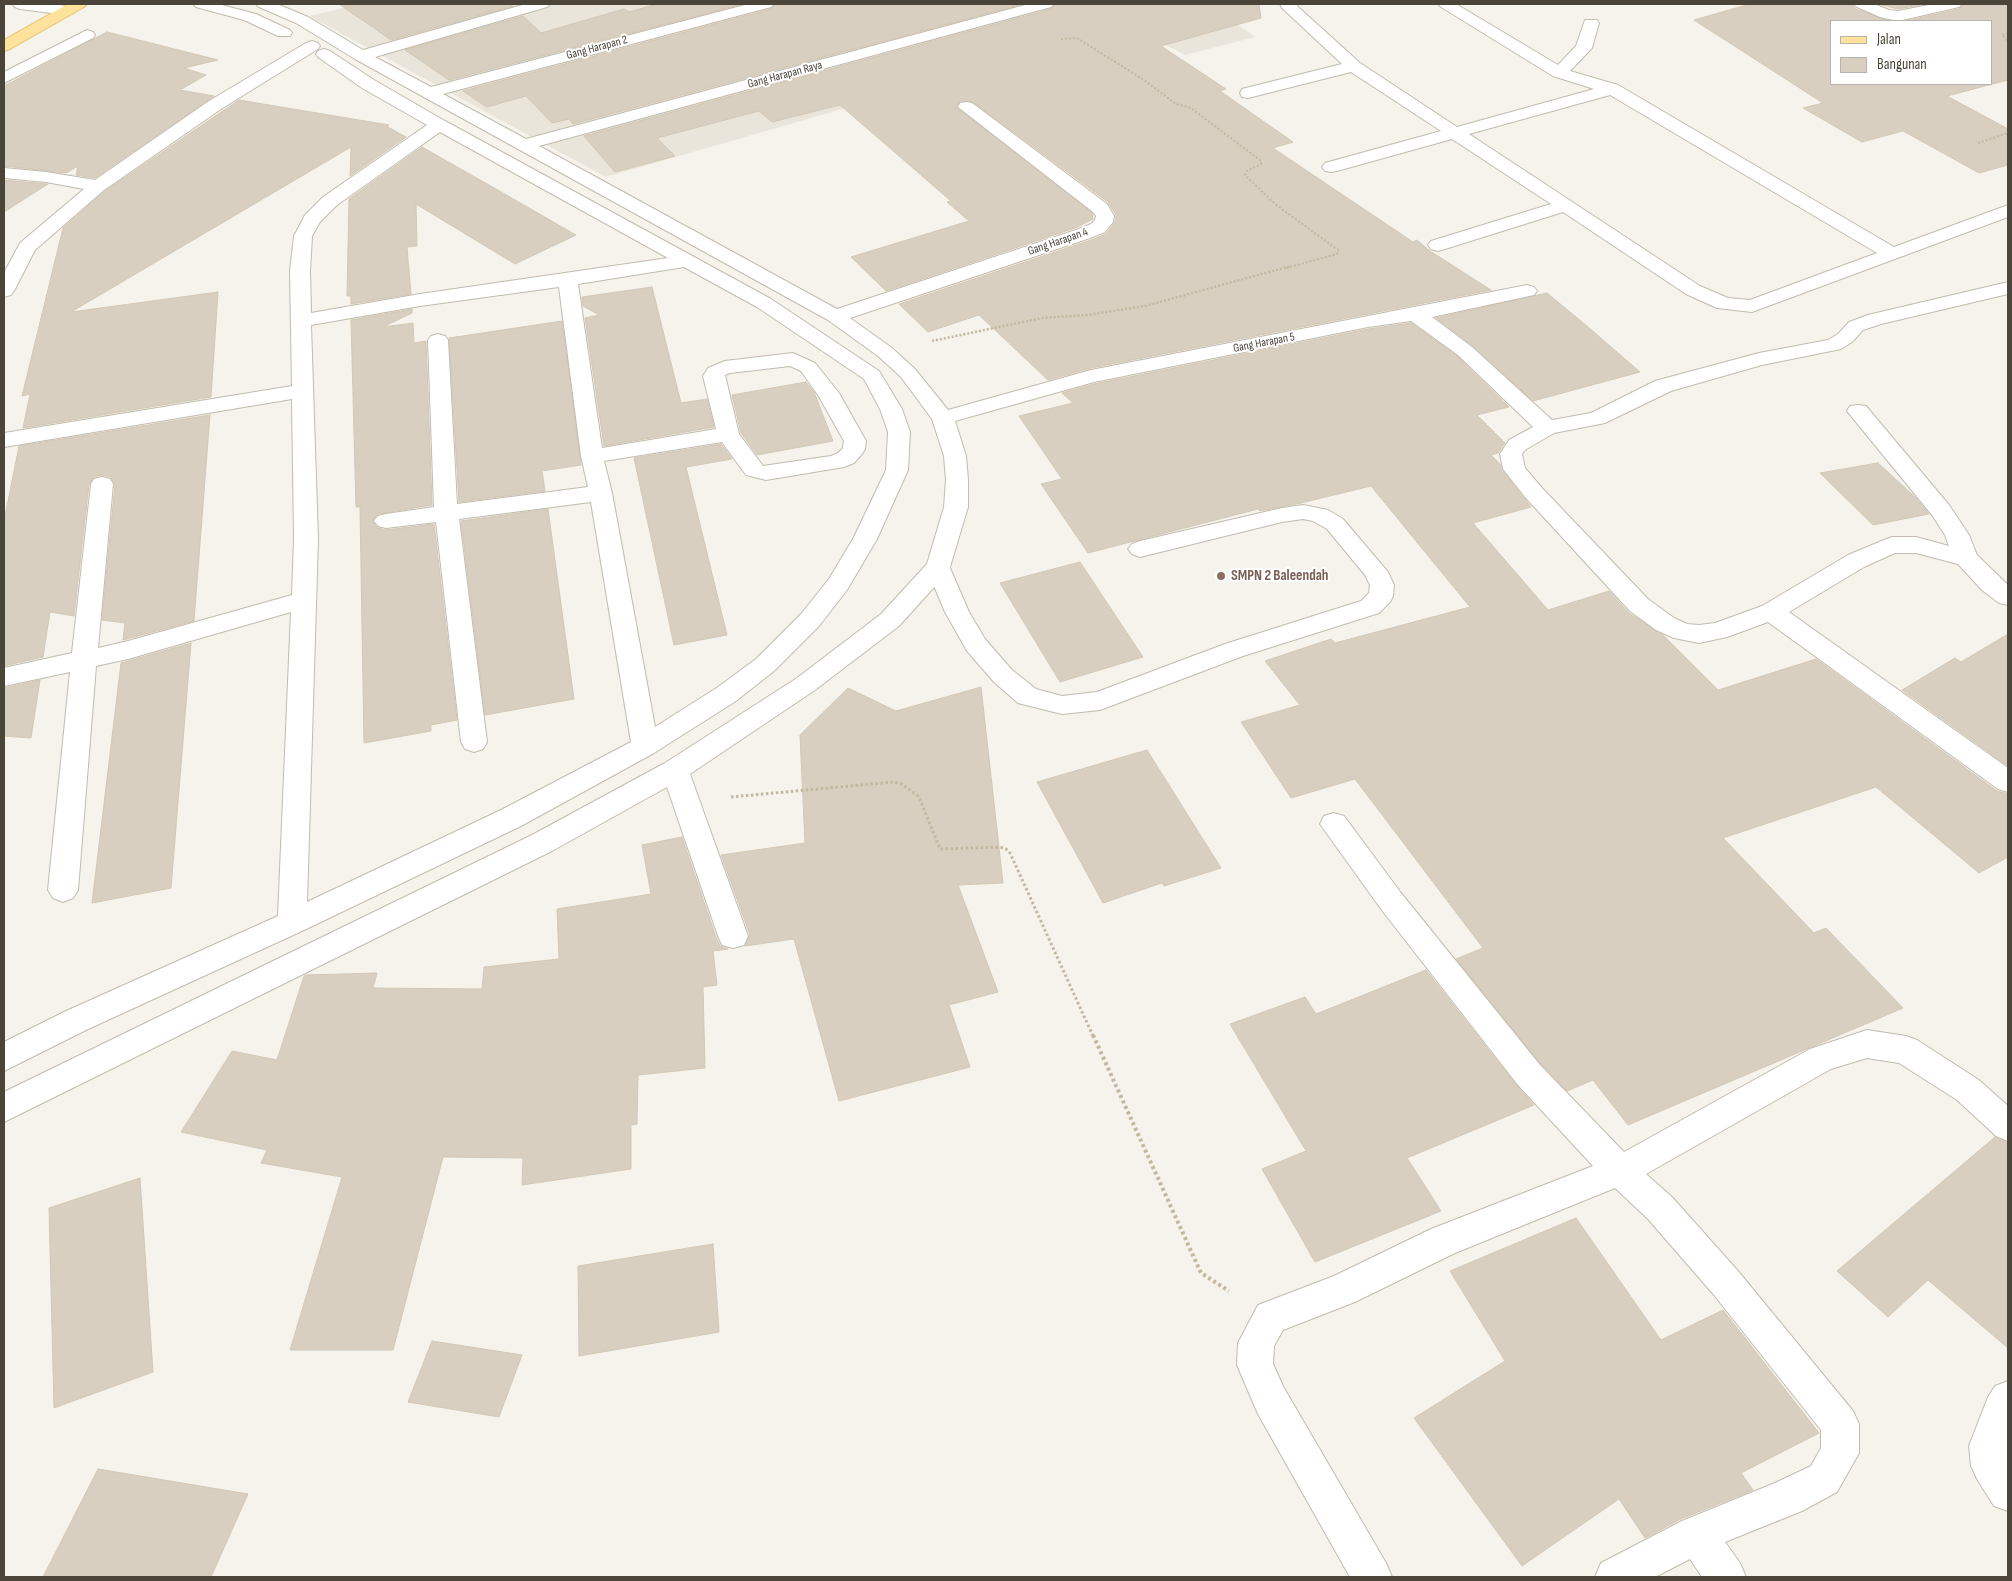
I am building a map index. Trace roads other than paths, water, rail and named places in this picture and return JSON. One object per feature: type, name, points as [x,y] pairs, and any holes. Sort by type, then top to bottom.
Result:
[{"type":"main road","points":[[4,46],[73,7]]},
{"type":"street","points":[[20,4],[73,7]]},
{"type":"street","points":[[4,1057],[75,1021],[292,923],[511,818],[645,746],[735,688],[766,664],[810,620],[838,584],[865,539],[898,470],[899,432],[891,409],[872,374],[764,304],[439,125],[368,84],[312,46],[250,17],[201,4]]},
{"type":"street","points":[[4,1108],[542,844],[675,770],[806,684],[890,620],[938,567],[956,506],[958,480],[955,456],[943,418],[908,373],[886,352],[835,316],[361,56],[302,20],[264,4]]},
{"type":"street","points":[[361,56],[542,4]]},
{"type":"street","name":"Gang Harapan 2","points":[[428,93],[766,4]]},
{"type":"street","name":"Gang Harapan Raya","points":[[524,145],[1046,4]]},
{"type":"street","points":[[1290,4],[1288,6],[1354,66],[1693,290],[1724,304],[1752,306],[2008,210]]},
{"type":"street","points":[[1446,4],[1559,73],[1612,89],[1891,253]]},
{"type":"street","points":[[1862,4],[1885,14],[1898,16],[1954,4]]},
{"type":"street","points":[[1559,73],[1584,48],[1591,23]]},
{"type":"street","points":[[4,78],[87,35]]},
{"type":"street","points":[[4,291],[27,247],[98,186],[215,105],[312,46]]},
{"type":"street","points":[[1248,93],[1354,66]]},
{"type":"street","points":[[1331,167],[1612,89]]},
{"type":"street","name":"Gang Harapan 4","points":[[835,316],[1083,234],[1098,228],[1104,222],[1105,216],[1100,208],[966,107]]},
{"type":"street","points":[[292,923],[306,539],[300,262],[303,236],[312,219],[346,189],[391,160],[439,125]]},
{"type":"street","points":[[4,173],[46,177],[98,186]]},
{"type":"street","points":[[1438,245],[1565,206]]},
{"type":"street","points":[[4,247],[27,247]]},
{"type":"street","points":[[302,321],[420,300],[568,280],[687,261]]},
{"type":"street","points":[[568,280],[592,456],[601,493],[645,746]]},
{"type":"street","points":[[1966,558],[1916,545],[1892,545],[1856,561],[1771,612],[1718,631],[1699,634],[1682,632],[1665,624],[1639,605],[1534,493],[1514,469],[1511,454],[1517,445],[1547,428],[1596,418],[1663,386],[1759,359],[1834,345],[1856,326],[1874,319],[2008,288]]},
{"type":"street","name":"Gang Harapan 5","points":[[943,418],[1091,376],[1527,291]]},
{"type":"street","points":[[1416,314],[1465,351],[1547,428]]},
{"type":"street","points":[[438,340],[446,512],[474,742]]},
{"type":"street","points":[[793,359],[808,366],[828,393],[855,441],[855,445],[850,454],[842,460],[766,474],[754,470],[728,434],[714,376],[715,372],[725,367],[793,359]]},
{"type":"street","points":[[4,440],[303,391]]},
{"type":"street","points":[[1858,411],[1941,510],[1957,535],[1966,558],[1991,584],[2008,597]]},
{"type":"street","points":[[592,456],[728,434]]},
{"type":"street","points":[[63,890],[102,484]]},
{"type":"street","points":[[386,521],[601,493]]},
{"type":"street","points":[[938,567],[957,612],[976,645],[1003,676],[1027,696],[1062,705],[1100,701],[1234,650],[1307,629],[1370,607],[1380,596],[1382,585],[1376,572],[1336,524],[1320,515],[1303,512],[1282,515],[1140,549]]},
{"type":"street","points":[[4,677],[84,660],[198,631],[304,600]]},
{"type":"street","points":[[1771,612],[2008,782]]},
{"type":"street","points":[[675,770],[733,936]]},
{"type":"street","points":[[1334,824],[1390,901],[1529,1075],[1620,1171],[1660,1208],[1726,1283],[1840,1424],[1840,1454],[1824,1479],[1788,1497],[1696,1536],[1615,1577]]},
{"type":"street","points":[[1372,1577],[1271,1401],[1255,1365],[1256,1344],[1271,1317],[1343,1290],[1443,1241],[1620,1171],[1821,1058],[1867,1044],[1906,1050],[1968,1090],[2008,1126]]},
{"type":"street","points":[[2006,1489],[1990,1466],[1988,1446],[2001,1410],[2008,1399]]},
{"type":"street","points":[[1696,1536],[1726,1577]]},
{"type":"place","name":"SMPN 2 Baleendah","points":[[1221,576]]}]
